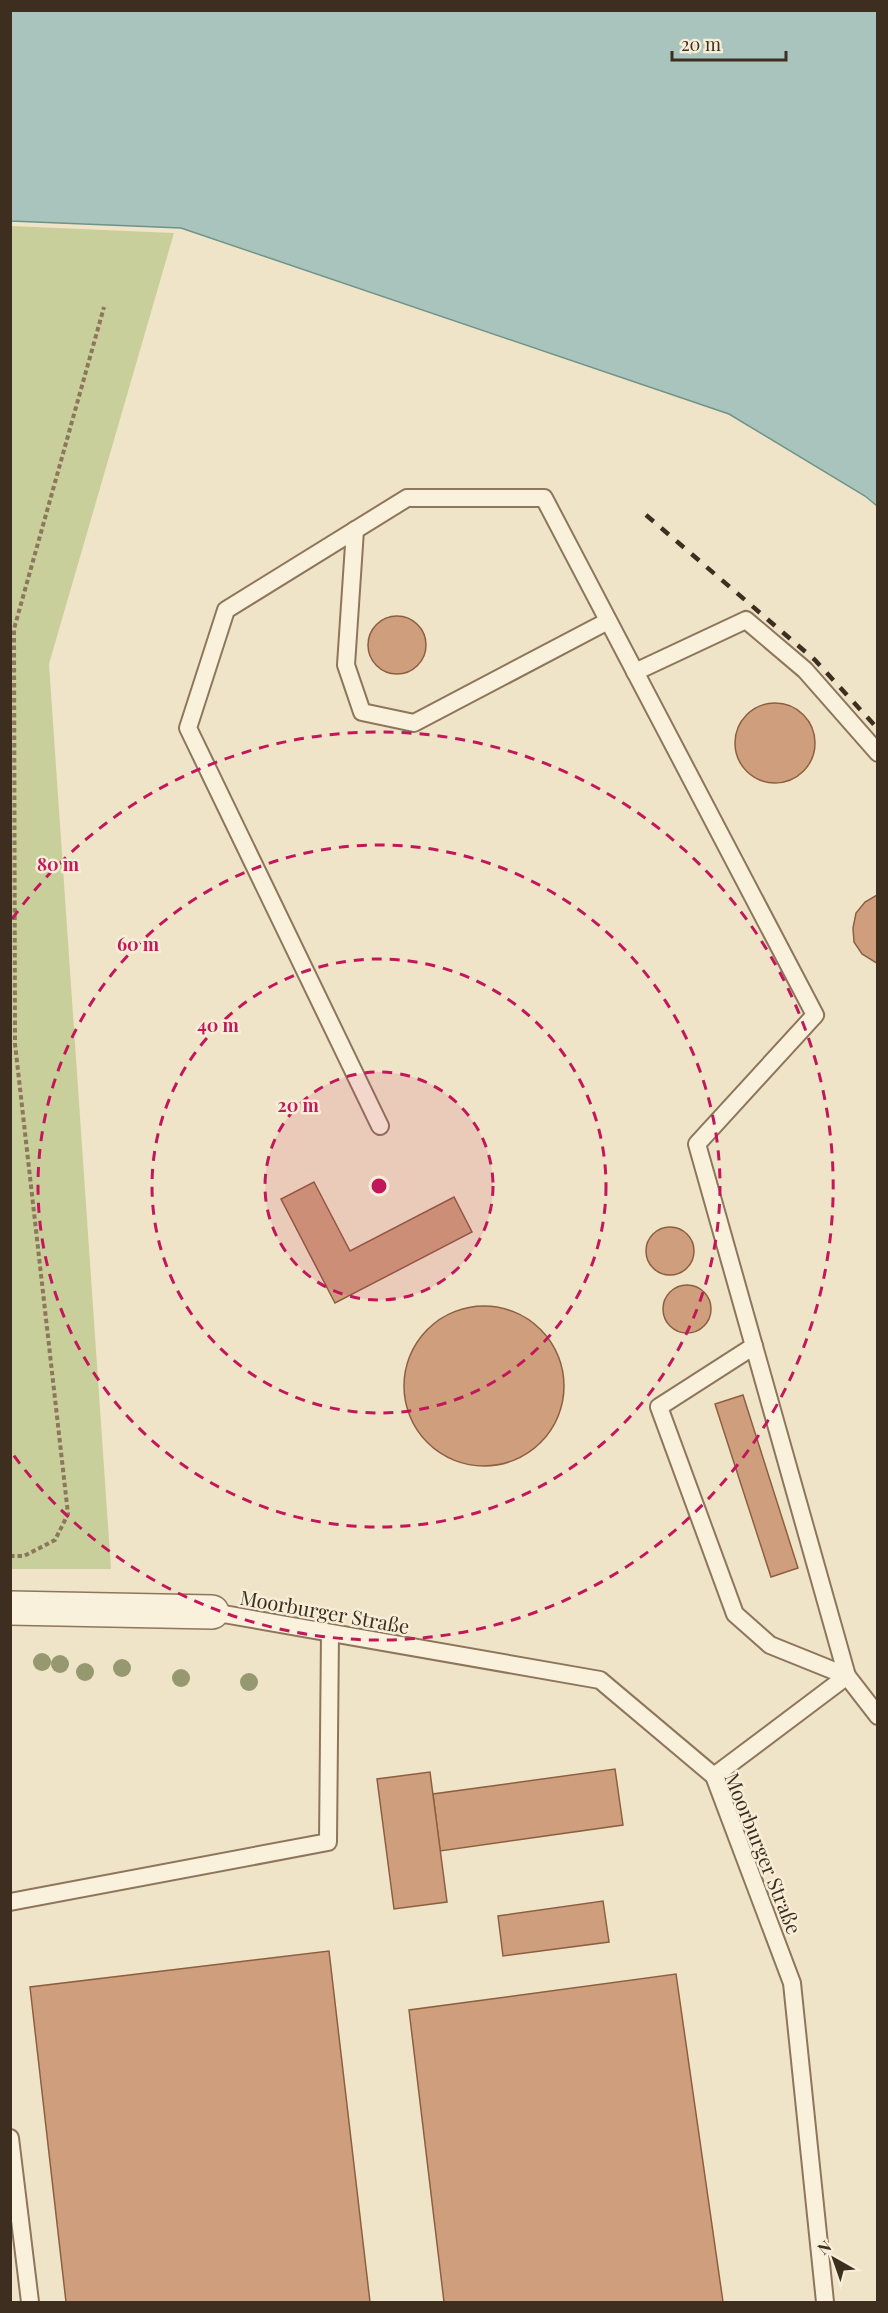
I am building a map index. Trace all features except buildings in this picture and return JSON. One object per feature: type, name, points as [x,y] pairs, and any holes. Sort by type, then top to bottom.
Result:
[{"type":"street","points":[[10,1608],[212,1612]]},
{"type":"lane","points":[[380,1126],[188,728],[226,610],[407,498],[544,498],[815,1015],[696,1144],[847,1676],[878,1716]]},
{"type":"lane","points":[[355,530],[349,586],[346,665],[362,712],[414,723],[608,621]]},
{"type":"lane","points":[[635,672],[746,620],[805,670],[878,753]]},
{"type":"lane","points":[[754,1346],[659,1407],[735,1614],[770,1645],[847,1676]]},
{"type":"lane","name":"Moorburger Straße","points":[[212,1612],[600,1680],[714,1776],[792,1983],[825,2302]]},
{"type":"lane","points":[[10,1902],[328,1842],[330,1633]]},
{"type":"lane","points":[[714,1776],[847,1676]]},
{"type":"lane","points":[[10,2138],[30,2302]]},
{"type":"path","points":[[10,1556],[24,1556],[55,1540],[68,1514],[15,1044],[14,629],[104,307]]},
{"type":"green space","points":[[11,226],[174,233],[49,664],[111,1569],[11,1569]]},
{"type":"water","points":[[11,10],[877,11],[877,506],[865,496],[729,414],[181,228],[11,221]]},
{"type":"railway","points":[[646,515],[815,660],[878,729]]}]
